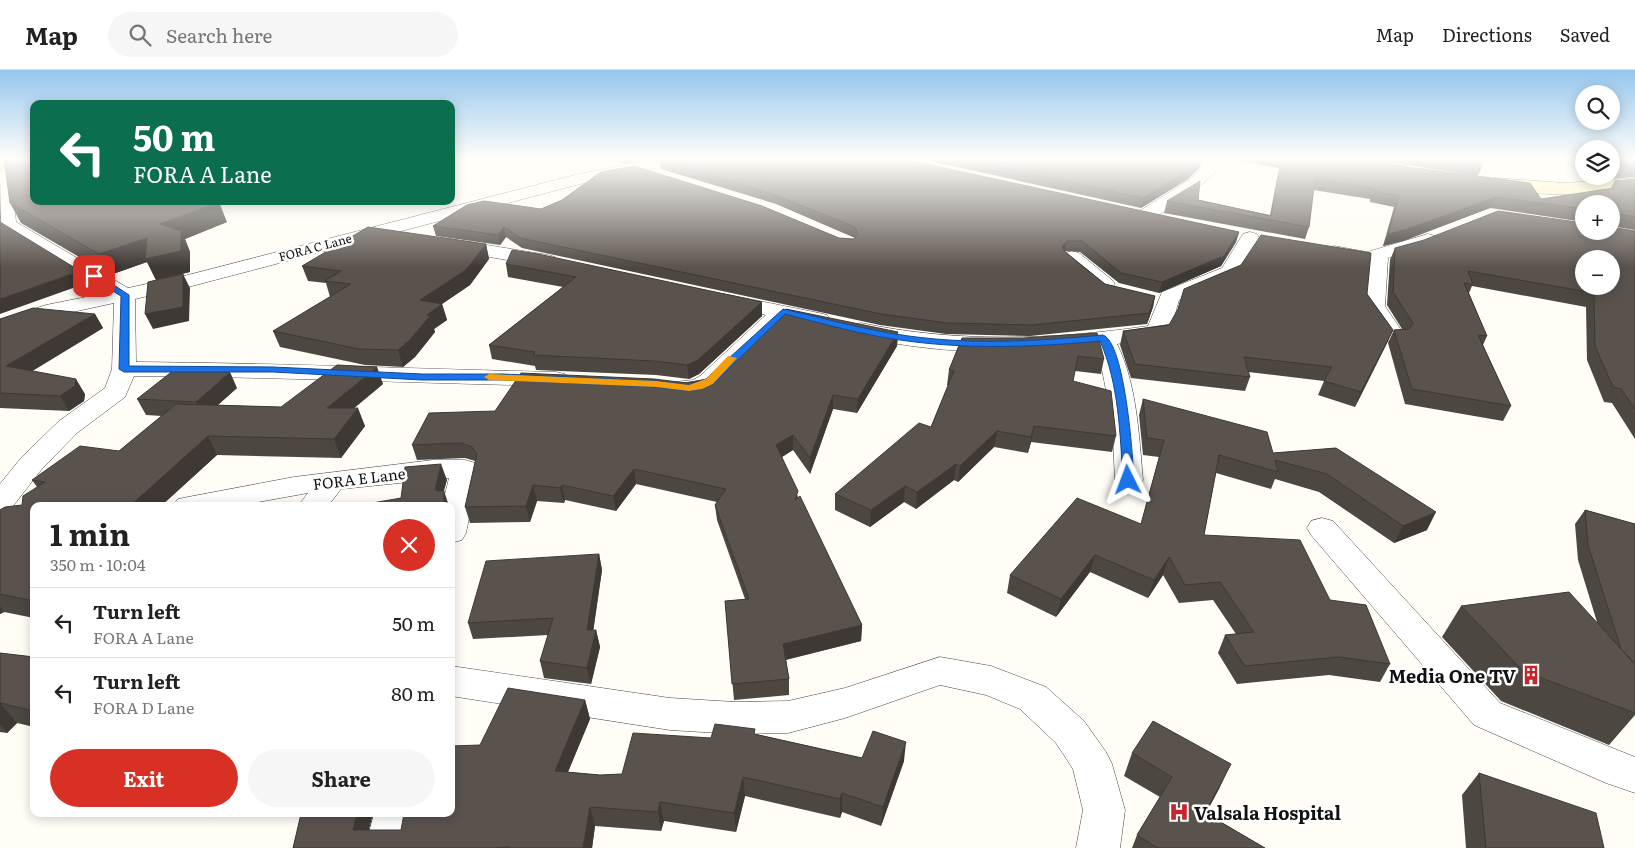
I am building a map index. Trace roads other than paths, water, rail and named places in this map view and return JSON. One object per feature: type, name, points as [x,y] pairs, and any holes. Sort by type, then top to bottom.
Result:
[{"type":"street","points":[[4,195],[7,224],[125,295],[124,369],[116,392],[68,427],[31,464],[8,510]]},
{"type":"street","name":"FORA C Lane","points":[[0,327],[54,310],[185,282],[515,195]]},
{"type":"street","points":[[1144,216],[1176,195]]},
{"type":"street","points":[[1126,212],[1172,222]]},
{"type":"street","points":[[368,233],[541,259],[569,266]]},
{"type":"street","points":[[1318,249],[1368,258],[1448,233]]},
{"type":"street","points":[[709,297],[783,311],[880,334],[946,342],[1030,345],[1103,338],[1156,332],[1158,301],[1230,272],[1251,238]]},
{"type":"street","points":[[1379,255],[1374,306],[1394,336]]},
{"type":"street","points":[[1072,257],[1111,290],[1120,292]]},
{"type":"street","points":[[664,385],[689,388],[698,387],[709,381],[783,311]]},
{"type":"street","points":[[1103,338],[1111,356],[1125,420],[1128,480]]},
{"type":"street","points":[[124,369],[273,370],[336,374],[579,380]]},
{"type":"street","name":"FORA E Lane","points":[[212,502],[332,482],[433,469],[466,469],[455,516]]},
{"type":"street","points":[[317,502],[332,482]]},
{"type":"street","points":[[1322,528],[1487,714],[1620,771],[1635,775]]},
{"type":"street","points":[[455,682],[670,714],[735,718],[788,717],[845,703],[940,671],[991,681],[1033,698],[1070,732],[1092,764],[1104,810],[1098,848]]},
{"type":"street","points":[[387,848],[394,817]]},
{"type":"place","name":"Media One TV","points":[[1531,675]]},
{"type":"place","name":"Valsala Hospital","points":[[1179,812]]}]
